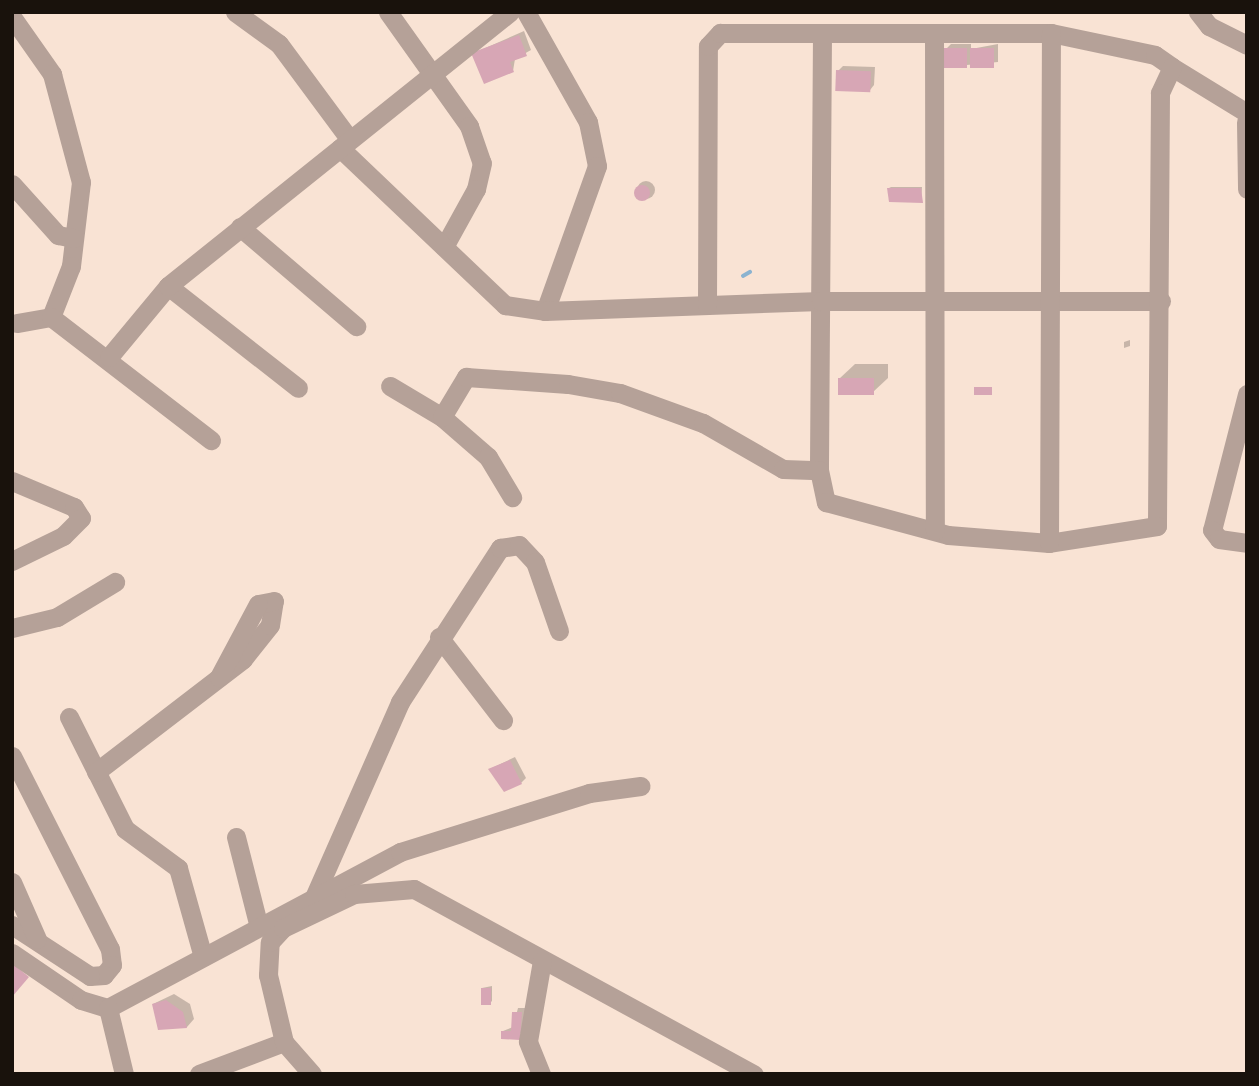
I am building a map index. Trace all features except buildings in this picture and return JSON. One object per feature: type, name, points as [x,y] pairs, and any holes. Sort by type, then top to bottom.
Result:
[{"type":"street","points":[[234,12],[257,18],[279,44],[345,144],[444,247],[505,305],[545,311],[821,301],[1161,301]]},
{"type":"street","points":[[388,12],[469,125],[482,163],[476,189],[444,247]]},
{"type":"street","points":[[109,357],[168,286],[510,12]]},
{"type":"street","points":[[526,12],[587,122],[597,166],[545,311]]},
{"type":"street","points":[[1198,12],[1209,26],[1247,46]]},
{"type":"street","points":[[12,17],[52,74],[78,156],[74,239],[51,317]]},
{"type":"street","points":[[708,305],[708,46],[720,33],[1051,33],[1155,55],[1246,117],[1247,189]]},
{"type":"street","points":[[1049,543],[1051,33]]},
{"type":"street","points":[[822,34],[819,470],[830,506],[935,530],[1049,543],[1148,531],[1161,518],[1160,93],[1172,67]]},
{"type":"street","points":[[934,34],[935,530]]},
{"type":"street","points":[[12,184],[58,234],[74,239]]},
{"type":"street","points":[[240,227],[356,326]]},
{"type":"street","points":[[168,286],[298,388]]},
{"type":"street","points":[[14,326],[51,317],[109,357],[211,440]]},
{"type":"street","points":[[442,417],[466,377],[568,384],[620,393],[703,423],[783,469],[819,470]]},
{"type":"street","points":[[390,386],[442,417],[488,457],[512,497]]},
{"type":"street","points":[[1247,394],[1212,530],[1219,539],[1247,543]]},
{"type":"street","points":[[12,481],[74,507],[81,518],[63,537],[12,561]]},
{"type":"street","points":[[315,895],[400,702],[484,565],[505,545],[519,545],[535,562],[559,631]]},
{"type":"street","points":[[12,628],[57,617],[115,582]]},
{"type":"street","points":[[439,637],[503,720]]},
{"type":"street","points":[[96,772],[219,677]]},
{"type":"street","points":[[69,717],[125,829],[178,868],[203,957]]},
{"type":"street","points":[[12,756],[110,949],[112,965],[104,975],[90,976],[12,925]]},
{"type":"street","points":[[12,953],[81,1000],[108,1008],[203,957],[258,923],[400,852],[589,793],[641,786]]},
{"type":"street","points":[[236,837],[258,923]]},
{"type":"street","points":[[12,882],[37,939]]},
{"type":"street","points":[[312,1074],[284,1042],[268,975],[270,942],[283,928],[354,894],[414,889],[523,943],[542,961],[754,1074]]},
{"type":"street","points":[[541,1074],[528,1041],[542,961]]},
{"type":"street","points":[[108,1008],[124,1074]]},
{"type":"street","points":[[199,1074],[284,1042]]},
{"type":"waterway","points":[[743,276],[750,272]]}]
